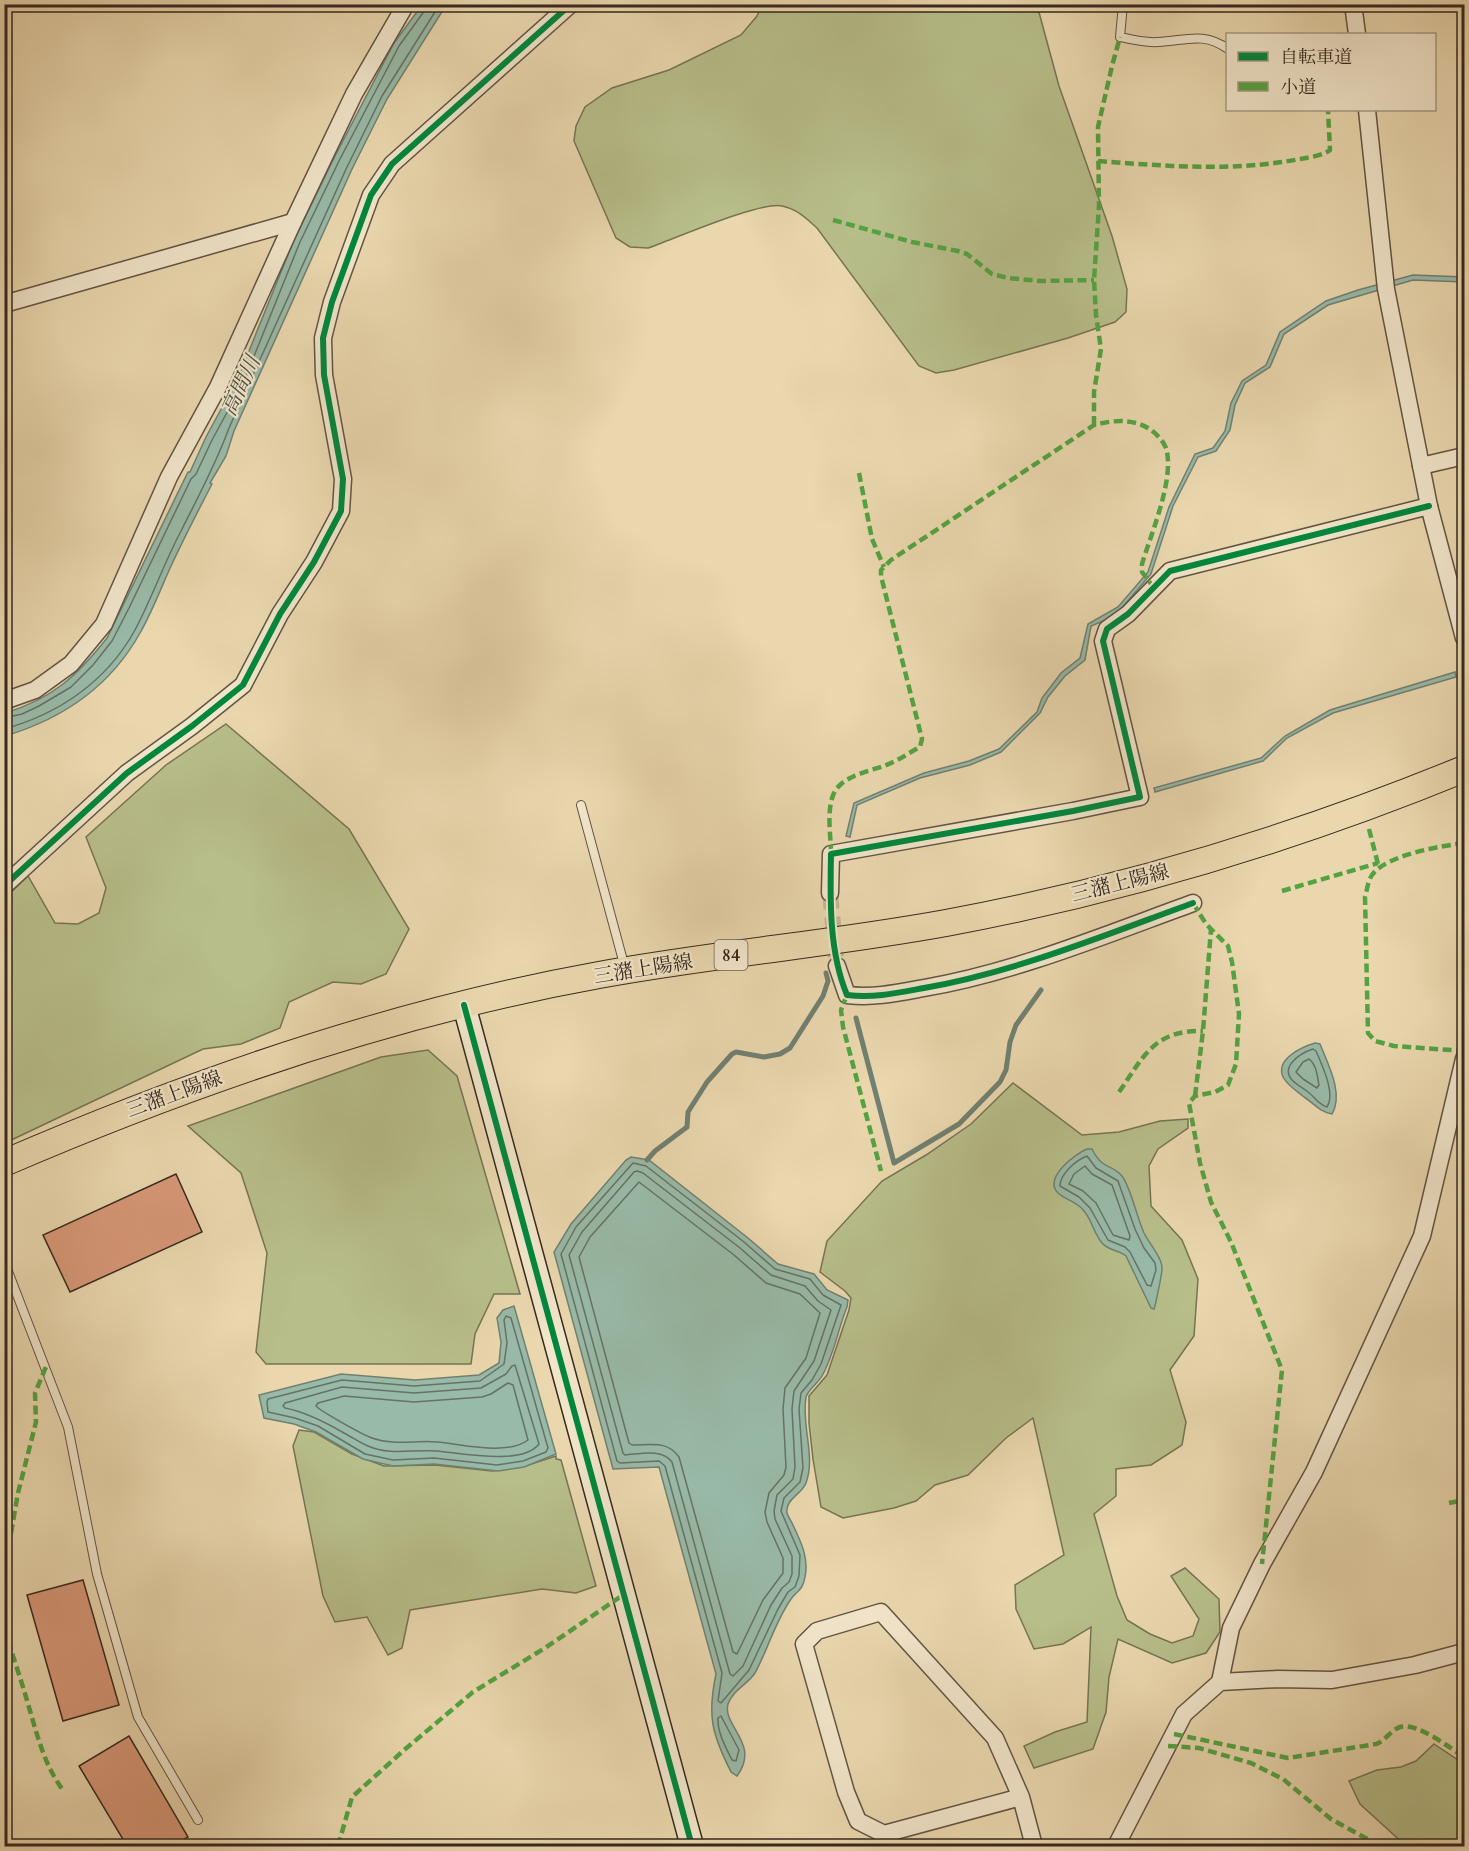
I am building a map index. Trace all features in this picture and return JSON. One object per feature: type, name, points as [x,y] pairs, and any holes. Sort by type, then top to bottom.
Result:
[{"type":"main road","name":"三潴上陽線","points":[[4,1163],[90,1126],[201,1083],[328,1041],[464,1005],[626,971],[945,923],[1048,901],[1168,871],[1278,838],[1464,769]]},
{"type":"street","points":[[4,700],[35,690],[71,664],[104,624],[168,477],[218,387],[354,94],[406,4]]},
{"type":"street","points":[[4,886],[127,773],[192,726],[243,685],[280,614],[314,562],[341,511],[343,479],[324,375],[323,338],[332,302],[371,195],[392,164],[571,4]]},
{"type":"street","points":[[1353,4],[1354,33]]},
{"type":"street","points":[[1367,111],[1385,285],[1429,506],[1464,638]]},
{"type":"street","points":[[4,304],[293,222]]},
{"type":"street","points":[[1421,466],[1464,456]]},
{"type":"street","points":[[830,893],[831,854],[1140,797],[1102,641],[1107,629],[1128,614],[1170,571],[1429,506]]},
{"type":"street","points":[[837,966],[847,995],[872,997],[967,981],[1074,946],[1193,903]]},
{"type":"street","points":[[464,1005],[692,1846]]},
{"type":"street","points":[[1116,1846],[1184,1714],[1220,1682],[1231,1628],[1262,1564],[1314,1472],[1422,1236],[1464,1059]]},
{"type":"street","points":[[1021,1797],[884,1834],[858,1821],[846,1792],[804,1644],[817,1631],[881,1612],[995,1738],[1021,1797],[1034,1846]]},
{"type":"street","points":[[1220,1682],[1278,1678],[1332,1680],[1415,1665],[1464,1652]]},
{"type":"lane","points":[[1123,4],[1120,37],[1141,42],[1206,38],[1220,43],[1226,48]]},
{"type":"lane","points":[[580,805],[626,971]]},
{"type":"lane","points":[[4,1261],[68,1427],[97,1574],[138,1717],[198,1820]]},
{"type":"green space","points":[[762,5],[1037,5],[1059,86],[1112,236],[1127,289],[1126,312],[1115,322],[1068,338],[936,373],[919,366],[817,228],[792,209],[771,206],[755,209],[648,248],[630,247],[616,238],[574,141],[576,126],[585,107],[612,88],[669,70],[741,35],[757,16]]},
{"type":"green space","points":[[226,724],[349,829],[409,929],[386,974],[361,984],[333,982],[289,1002],[280,1028],[241,1044],[203,1049],[5,1143],[5,898],[28,876],[55,923],[78,924],[99,913],[106,888],[86,837],[166,765]]},
{"type":"green space","points":[[428,1050],[457,1076],[520,1294],[494,1294],[475,1334],[471,1364],[266,1364],[256,1352],[267,1253],[241,1173],[188,1126],[381,1057]]},
{"type":"green space","points":[[1013,1083],[1082,1135],[1119,1132],[1160,1121],[1188,1119],[1188,1128],[1158,1149],[1149,1166],[1151,1206],[1182,1240],[1198,1279],[1194,1336],[1170,1370],[1186,1422],[1182,1445],[1151,1465],[1116,1469],[1116,1496],[1094,1514],[1117,1596],[1127,1620],[1150,1634],[1172,1643],[1193,1636],[1199,1619],[1171,1576],[1185,1568],[1219,1599],[1220,1632],[1206,1653],[1172,1663],[1118,1639],[1109,1677],[1106,1712],[1093,1749],[1034,1768],[1024,1746],[1055,1732],[1087,1722],[1091,1627],[1063,1644],[1034,1649],[1016,1609],[1015,1585],[1064,1555],[1033,1418],[1006,1438],[968,1475],[935,1485],[916,1501],[894,1508],[843,1518],[821,1507],[809,1423],[809,1396],[827,1375],[851,1298],[820,1272],[827,1241],[882,1181],[926,1155],[971,1124]]},
{"type":"green space","points":[[299,1430],[314,1432],[352,1454],[384,1466],[435,1465],[492,1471],[522,1467],[556,1456],[556,1459],[561,1460],[596,1586],[576,1593],[542,1589],[410,1610],[402,1648],[388,1655],[367,1617],[335,1622],[323,1596],[293,1446]]},
{"type":"green space","points":[[1434,1744],[1464,1764],[1464,1820],[1459,1825],[1464,1828],[1464,1846],[1406,1846],[1360,1804],[1349,1781],[1377,1770],[1401,1767],[1416,1761]]},
{"type":"water","name":"高間川","points":[[422,5],[449,5],[443,10],[387,99],[352,169],[234,431],[226,456],[210,483],[212,484],[140,633],[114,669],[83,698],[46,720],[5,736],[5,713],[37,701],[50,693],[74,675],[107,638],[188,472],[238,378],[294,240],[335,156],[394,43]]},
{"type":"water","points":[[1413,275],[1464,277],[1464,282],[1413,280],[1328,305],[1284,334],[1270,367],[1245,383],[1235,405],[1230,430],[1216,451],[1198,457],[1173,506],[1151,574],[1121,609],[1108,619],[1091,626],[1085,660],[1065,676],[1048,697],[1040,713],[1001,752],[970,765],[920,778],[857,805],[850,837],[846,836],[854,803],[924,773],[969,761],[999,749],[1037,712],[1042,698],[1061,673],[1080,658],[1088,624],[1118,607],[1148,572],[1169,507],[1195,454],[1213,448],[1225,431],[1231,403],[1242,381],[1266,365],[1280,332],[1326,301]]},
{"type":"water","points":[[1455,672],[1456,677],[1333,713],[1287,738],[1263,761],[1155,792],[1154,788],[1261,758],[1285,736],[1330,710]]},
{"type":"water","points":[[1315,1043],[1320,1044],[1334,1079],[1336,1097],[1332,1114],[1317,1107],[1290,1086],[1283,1077],[1283,1065],[1286,1059],[1303,1047]]},
{"type":"water","points":[[1087,1149],[1092,1149],[1103,1164],[1122,1176],[1144,1233],[1162,1265],[1154,1309],[1151,1308],[1126,1256],[1102,1243],[1081,1208],[1058,1193],[1054,1187],[1057,1174],[1062,1167]]},
{"type":"water","points":[[631,1157],[649,1160],[778,1264],[814,1274],[827,1290],[848,1300],[826,1368],[806,1397],[805,1418],[809,1473],[804,1487],[791,1500],[787,1508],[804,1550],[806,1570],[804,1581],[780,1617],[755,1673],[733,1695],[728,1704],[730,1720],[743,1745],[745,1754],[743,1765],[737,1776],[731,1772],[719,1747],[713,1724],[712,1702],[716,1674],[659,1467],[613,1469],[554,1252],[571,1224]]},
{"type":"water","points":[[514,1306],[556,1454],[524,1467],[498,1471],[434,1464],[393,1466],[363,1459],[316,1432],[294,1424],[264,1418],[259,1395],[341,1374],[415,1380],[479,1375],[499,1363],[501,1342],[497,1318],[503,1310]]},
{"type":"building","points":[[176,1174],[202,1232],[70,1292],[43,1235]]},
{"type":"building","points":[[83,1580],[119,1705],[63,1721],[27,1595]]},
{"type":"building","points":[[129,1736],[188,1837],[172,1846],[127,1846],[79,1766]]},
{"type":"waterway","points":[[647,1160],[655,1151],[687,1127],[688,1112],[707,1082],[732,1054],[736,1052],[764,1057],[780,1054],[790,1048],[823,996],[828,981],[826,973]]},
{"type":"waterway","points":[[856,1018],[894,1163],[959,1124],[1000,1082],[1006,1070],[1010,1042],[1016,1025],[1041,990]]},
{"type":"tunnel","points":[[830,893],[837,966]]},
{"type":"marked path","points":[[1094,425],[1094,392],[1101,349],[1094,280],[1099,206],[1098,127],[1120,37]]},
{"type":"marked path","points":[[1098,161],[1224,167],[1250,166],[1316,156],[1330,150],[1328,111]]},
{"type":"marked path","points":[[833,220],[912,242],[958,251],[967,254],[992,274],[1008,278],[1040,281],[1094,280]]},
{"type":"marked path","points":[[831,854],[830,807],[838,787],[852,777],[884,766],[920,747],[922,739],[881,576],[881,570],[891,560],[1094,425],[1116,421],[1131,422],[1138,423],[1154,432],[1167,452],[1167,478],[1164,493],[1142,564],[1142,572],[1154,588]]},
{"type":"marked path","points":[[859,473],[872,539],[884,567]]},
{"type":"marked path","points":[[1369,829],[1379,868]]},
{"type":"marked path","points":[[1464,843],[1442,846],[1389,862],[1372,875],[1365,897],[1368,1033],[1375,1041],[1394,1046],[1464,1051]]},
{"type":"marked path","points":[[1282,891],[1378,863]]},
{"type":"marked path","points":[[1193,903],[1206,924],[1228,946],[1239,1014],[1236,1064],[1228,1085],[1215,1092],[1195,1096],[1189,1103],[1200,1163],[1211,1202],[1231,1242],[1282,1370],[1262,1564]]},
{"type":"marked path","points":[[1195,1096],[1211,929]]},
{"type":"marked path","points":[[847,995],[841,1010],[843,1027],[881,1171]]},
{"type":"marked path","points":[[1119,1092],[1144,1057],[1161,1040],[1186,1032],[1203,1031]]},
{"type":"marked path","points":[[4,1573],[18,1493],[36,1422],[35,1393],[46,1367]]},
{"type":"marked path","points":[[1449,1503],[1464,1500]]},
{"type":"marked path","points":[[338,1846],[352,1797],[403,1751],[473,1692],[545,1648],[623,1595]]},
{"type":"marked path","points":[[4,1628],[42,1749],[63,1790]]},
{"type":"marked path","points":[[1174,1734],[1288,1758],[1376,1744],[1397,1728],[1407,1726],[1424,1732],[1464,1757]]},
{"type":"marked path","points":[[1168,1746],[1199,1748],[1251,1763],[1283,1779],[1331,1819],[1380,1846]]},
{"type":"cycle path","points":[[4,886],[127,773],[192,726],[243,685],[280,614],[314,562],[341,511],[343,479],[324,375],[323,338],[332,302],[371,195],[392,164],[571,4]]},
{"type":"cycle path","points":[[1193,903],[1026,963],[958,981],[895,993],[867,996],[847,995],[834,944],[831,854],[1140,797],[1103,641],[1107,629],[1128,614],[1170,571],[1429,506]]},
{"type":"cycle path","points":[[464,1005],[692,1846]]}]
